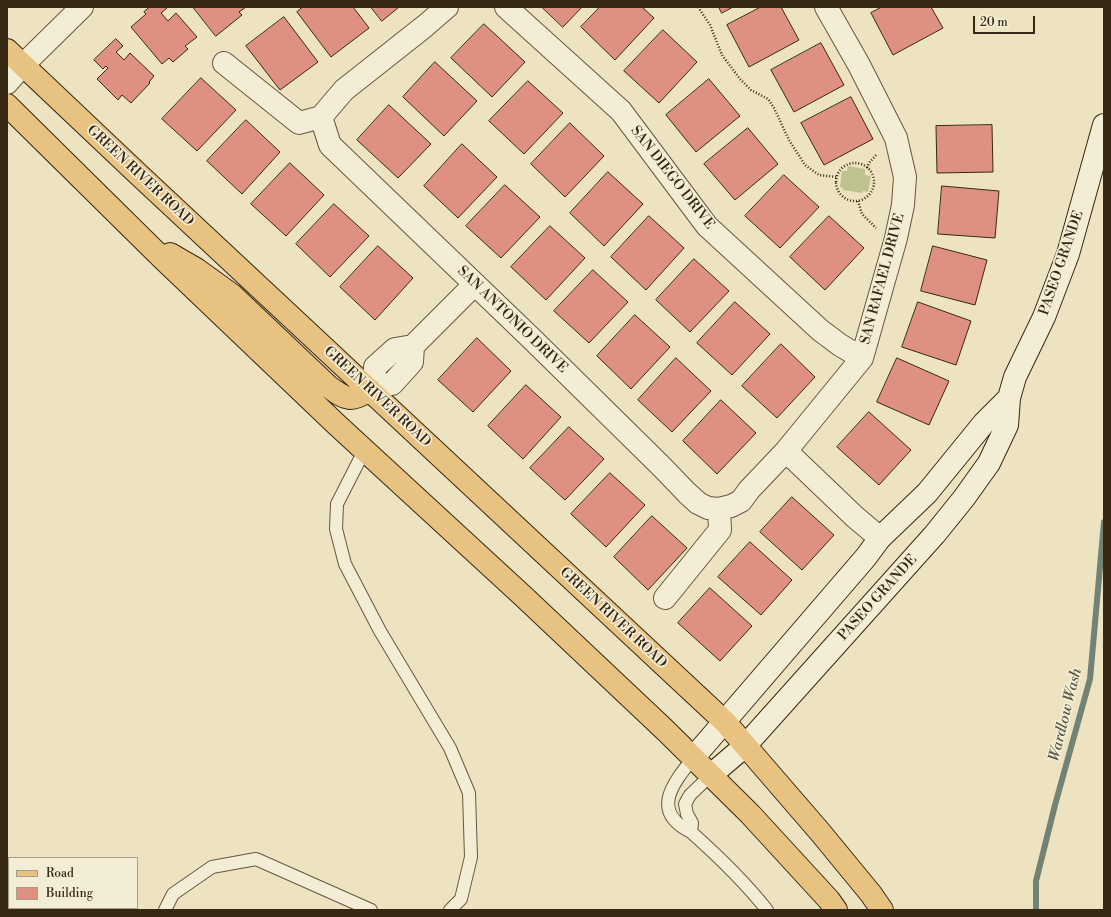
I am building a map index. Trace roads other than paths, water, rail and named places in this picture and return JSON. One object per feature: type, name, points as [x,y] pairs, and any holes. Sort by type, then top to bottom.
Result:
[{"type":"main road","name":"GREEN RIVER ROAD","points":[[7,50],[138,174],[372,388],[414,433],[725,722],[871,894],[882,910]]},
{"type":"main road","points":[[7,105],[142,239],[364,451],[523,596],[694,757],[760,825],[829,900],[836,910]]},
{"type":"main road","points":[[142,239],[196,269],[232,295],[329,387],[339,394],[348,398],[356,398],[372,388]]},
{"type":"street","points":[[7,83],[23,65],[82,7]]},
{"type":"street","points":[[224,63],[299,123],[321,117],[344,90],[446,7]]},
{"type":"street","name":"SAN DIEGO DRIVE","points":[[506,7],[621,111],[707,226],[820,330],[840,345],[862,358]]},
{"type":"street","name":"SAN RAFAEL DRIVE","points":[[719,509],[731,506],[741,501],[749,490],[786,451],[862,358],[896,238],[903,205],[905,177],[896,138],[859,65],[826,7]]},
{"type":"street","name":"SAN ANTONIO DRIVE","points":[[321,117],[330,145],[475,284],[687,493],[698,503],[708,508],[719,509]]},
{"type":"street","name":"PASEO GRANDE","points":[[711,775],[745,746],[935,534],[964,498],[989,463],[1007,425],[1009,398],[1015,376],[1044,317],[1068,254],[1104,125]]},
{"type":"street","points":[[372,388],[392,384],[412,362],[413,346],[475,284]]},
{"type":"street","name":"PASEO GRANDE","points":[[694,757],[866,557],[880,538],[927,493],[984,423],[1009,398]]},
{"type":"street","points":[[786,451],[855,517],[880,538]]},
{"type":"street","points":[[665,598],[720,530],[719,509]]},
{"type":"lane","points":[[364,451],[337,504],[336,529],[344,564],[380,631],[450,748],[469,793],[472,857],[461,898],[450,910]]},
{"type":"lane","points":[[694,757],[675,780],[670,790],[668,802],[670,813],[676,822],[691,832],[722,860],[768,910]]},
{"type":"lane","points":[[691,832],[692,823],[685,804],[690,795],[711,775]]},
{"type":"lane","points":[[165,910],[172,894],[212,867],[256,859],[371,910]]},
{"type":"waterway","name":"Wardlow Wash","points":[[1036,910],[1036,881],[1055,805],[1090,679],[1104,522]]}]
